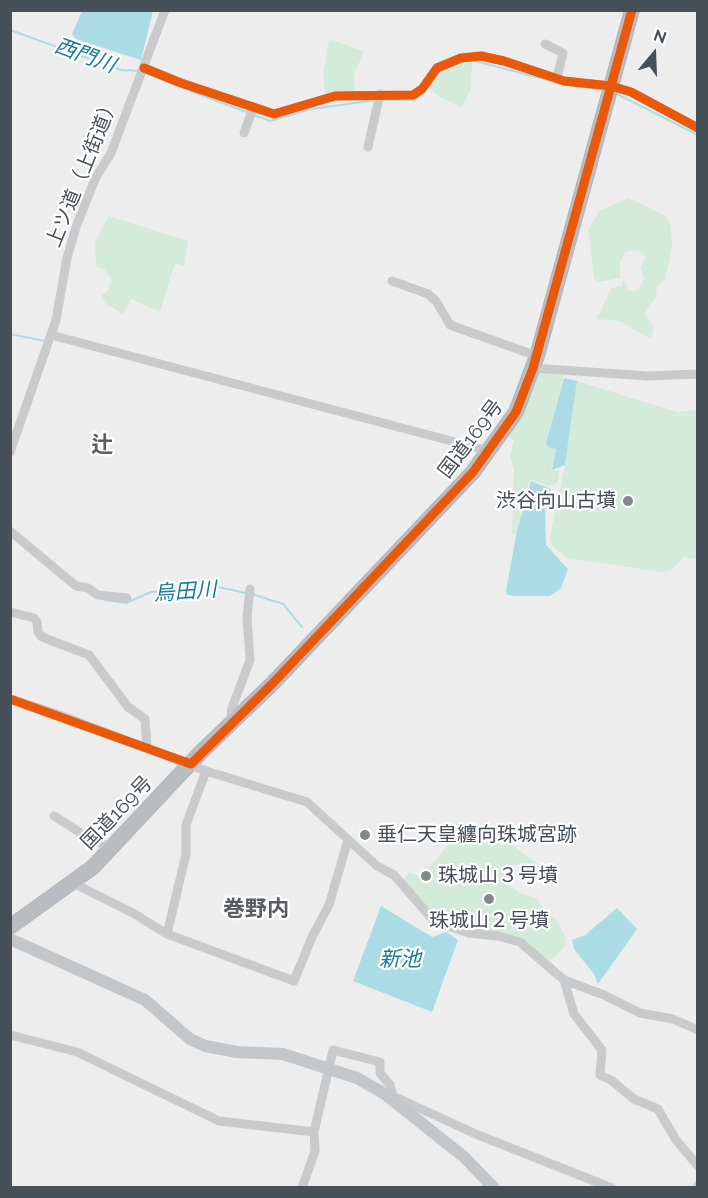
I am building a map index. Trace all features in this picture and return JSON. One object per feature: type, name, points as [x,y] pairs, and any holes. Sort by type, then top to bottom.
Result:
[{"type":"highway","name":"国道169号","points":[[10,927],[74,883],[112,847],[411,539],[473,472],[516,412],[535,362],[632,10]]},
{"type":"main road","points":[[10,939],[145,1000],[190,1039],[205,1046],[237,1052],[283,1054],[357,1078],[389,1095],[464,1157],[494,1188]]},
{"type":"street","name":"上ツ道（上街道）","points":[[10,452],[51,335],[66,258],[76,227],[95,180],[111,153],[165,10]]},
{"type":"street","points":[[545,44],[562,53],[556,78]]},
{"type":"street","points":[[143,71],[252,112],[274,114],[335,96],[380,98],[413,95],[422,89],[437,68],[461,58],[492,58],[610,92],[631,92],[698,128]]},
{"type":"street","points":[[368,147],[380,98]]},
{"type":"street","points":[[244,133],[252,112]]},
{"type":"street","points":[[392,281],[428,294],[436,301],[450,325],[535,362],[648,376],[698,374]]},
{"type":"street","points":[[51,335],[489,451]]},
{"type":"street","points":[[10,531],[76,586],[88,588],[99,595],[127,598]]},
{"type":"street","points":[[230,725],[232,708],[249,660],[247,617],[250,589]]},
{"type":"street","points":[[10,612],[34,618],[38,622],[38,632],[42,637],[89,655],[128,707],[145,719],[147,747]]},
{"type":"street","points":[[10,699],[147,747],[206,771],[307,802],[377,866],[394,875],[434,921],[469,933],[498,936],[520,942],[564,980],[640,1013],[673,1019],[698,1030]]},
{"type":"street","points":[[167,934],[186,854],[186,825],[206,771]]},
{"type":"street","points":[[54,816],[92,840],[112,847]]},
{"type":"street","points":[[74,883],[133,913],[167,934],[294,981],[328,905],[348,840]]},
{"type":"street","points":[[564,980],[574,1014],[602,1050],[600,1074],[634,1099],[658,1109],[676,1140],[698,1166]]},
{"type":"street","points":[[10,1035],[77,1052],[219,1121],[314,1132]]},
{"type":"street","points":[[302,1188],[315,1151],[314,1132],[327,1067],[333,1050],[380,1062],[380,1073],[390,1085],[389,1095],[478,1135],[612,1188]]},
{"type":"green space","points":[[329,39],[364,51],[354,75],[355,93],[326,97],[323,76]]},
{"type":"green space","points":[[472,62],[471,88],[462,107],[439,97],[428,88],[443,69]]},
{"type":"green space","points":[[629,198],[666,216],[671,226],[672,247],[665,281],[657,286],[656,297],[645,313],[654,328],[651,339],[619,321],[597,319],[611,288],[622,286],[624,279],[629,291],[638,290],[644,278],[640,268],[646,257],[638,250],[625,252],[620,263],[620,278],[598,282],[594,278],[588,229],[600,210]]},
{"type":"green space","points":[[109,216],[188,241],[184,266],[175,263],[160,312],[131,299],[123,314],[106,304],[101,296],[108,290],[111,279],[104,269],[96,267],[95,241]]},
{"type":"green space","points":[[534,370],[564,375],[546,443],[556,449],[551,471],[559,470],[558,482],[549,486],[530,479],[515,535],[512,534],[514,471],[510,456],[514,440],[505,436]]},
{"type":"green space","name":"渋谷向山古墳","points":[[577,381],[677,412],[697,410],[697,559],[683,557],[672,570],[663,572],[567,558],[551,545],[550,536],[565,465]]},
{"type":"green space","points":[[452,840],[512,845],[546,870],[547,873],[540,881],[518,864],[513,865],[507,883],[520,893],[535,898],[559,923],[566,939],[564,947],[554,958],[546,960],[523,940],[476,932],[439,920],[428,911],[404,880],[409,872],[421,877]]},
{"type":"water","points":[[82,11],[153,11],[141,60],[76,39],[72,34]]},
{"type":"water","points":[[564,378],[577,381],[565,465],[552,470],[556,449],[548,447],[546,443]]},
{"type":"water","points":[[531,481],[551,489],[545,509],[546,545],[568,569],[561,588],[550,596],[515,596],[508,595],[506,591],[517,530]]},
{"type":"water","name":"新池","points":[[381,906],[432,937],[446,932],[458,940],[432,1012],[353,981]]},
{"type":"water","points":[[617,908],[637,929],[598,984],[594,974],[574,949],[572,940],[585,935]]},
{"type":"waterway","name":"西門川","points":[[10,30],[121,70],[140,71]]},
{"type":"waterway","name":"西門川","points":[[475,61],[548,80]]},
{"type":"waterway","name":"西門川","points":[[571,86],[600,89]]},
{"type":"waterway","name":"西門川","points":[[190,91],[249,113]]},
{"type":"waterway","name":"西門川","points":[[382,100],[415,100],[424,91]]},
{"type":"waterway","name":"西門川","points":[[615,93],[698,135]]},
{"type":"waterway","name":"西門川","points":[[254,115],[270,121],[311,109],[377,100]]},
{"type":"waterway","points":[[10,334],[45,341]]},
{"type":"waterway","name":"烏田川","points":[[105,600],[126,603],[151,592],[199,587],[218,587],[246,593]]},
{"type":"waterway","name":"烏田川","points":[[252,594],[283,604],[302,627]]},
{"type":"cycle path","points":[[10,699],[191,764],[273,683],[473,472],[516,412],[533,368],[632,10]]},
{"type":"cycle path","points":[[144,68],[274,114],[335,96],[413,95],[422,89],[437,68],[461,58],[481,56],[504,61],[564,81],[611,86],[631,92],[698,128]]},
{"type":"place","name":"渋谷向山古墳","points":[[628,501]]},
{"type":"place","name":"垂仁天皇纏向珠城宮跡","points":[[365,835]]},
{"type":"place","name":"珠城山３号墳","points":[[426,876]]},
{"type":"place","name":"珠城山２号墳","points":[[489,899]]},
{"type":"district","name":"辻","points":[[102,445]]},
{"type":"district","name":"巻野内","points":[[256,909]]}]
